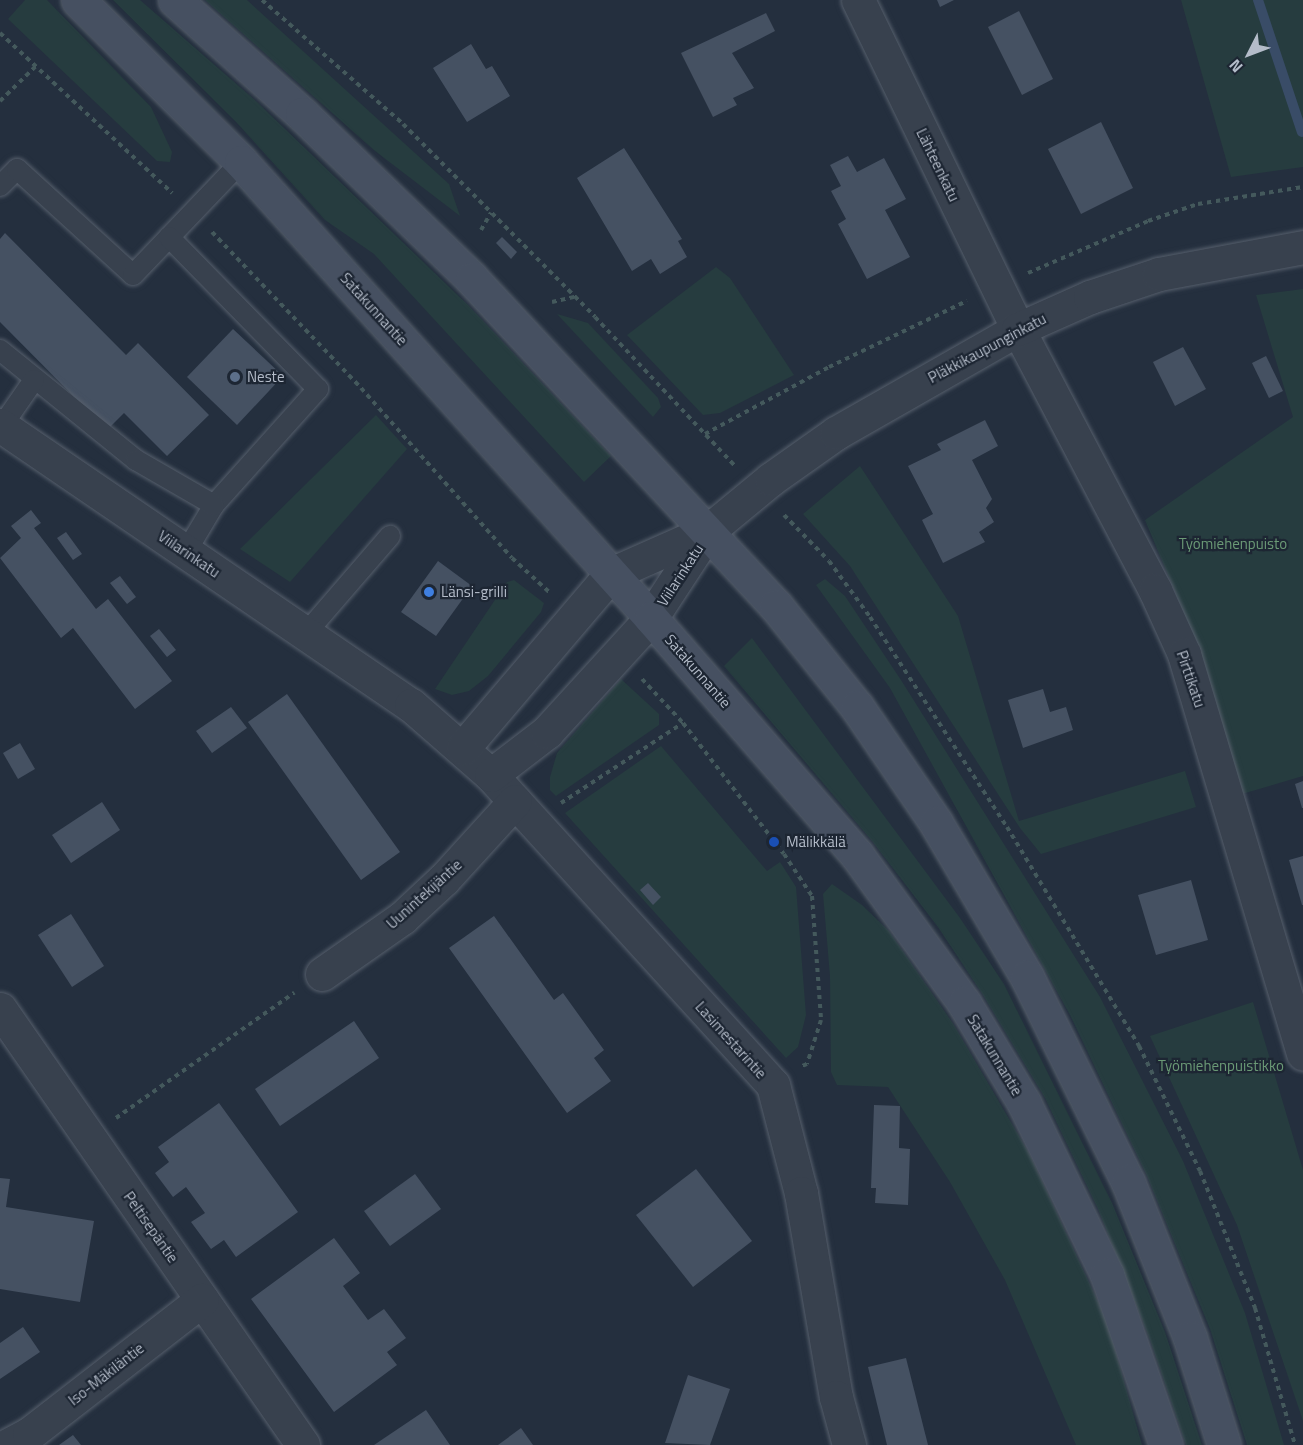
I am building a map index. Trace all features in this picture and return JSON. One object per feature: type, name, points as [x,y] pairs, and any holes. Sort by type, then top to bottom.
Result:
[{"type":"main road","name":"Satakunnantie","points":[[78,0],[241,162],[651,618],[857,855],[964,1003],[1024,1103],[1077,1209],[1133,1346],[1166,1445]]},
{"type":"main road","points":[[175,0],[396,202],[708,531],[776,606],[857,707],[936,823],[1027,977],[1128,1182],[1190,1338],[1224,1445]]},
{"type":"street","name":"Lähteenkatu","points":[[858,0],[1018,329]]},
{"type":"street","name":"Pläkkikaupunginkatu","points":[[708,531],[764,484],[836,433],[1018,329],[1090,297],[1159,274],[1303,247]]},
{"type":"street","name":"Pirttikatu","points":[[1018,329],[1155,590],[1184,654],[1303,1054]]},
{"type":"street","name":"Viilarinkatu","points":[[1,425],[411,705],[463,748],[491,775],[547,732],[651,618],[708,531]]},
{"type":"street","name":"Viilarinkatu","points":[[463,748],[611,574],[708,531]]},
{"type":"street","name":"Lasimestarintie","points":[[491,775],[772,1085],[801,1193],[836,1397],[849,1445]]},
{"type":"street","name":"Uunintekijäntie","points":[[322,974],[402,918],[524,811]]},
{"type":"street","name":"Peltisepäntie","points":[[5,1024],[89,1138],[303,1445]]},
{"type":"street","name":"Iso-Mäkiläntie","points":[[8,1445],[29,1434],[202,1300]]},
{"type":"lane","points":[[0,186],[17,169],[133,275],[241,162]]},
{"type":"lane","points":[[169,237],[318,389],[214,505],[186,552]]},
{"type":"lane","points":[[0,350],[34,380],[136,460],[214,505]]},
{"type":"lane","points":[[1,425],[34,380]]},
{"type":"lane","points":[[306,632],[390,536]]},
{"type":"path","points":[[262,0],[403,124],[705,434]]},
{"type":"path","points":[[0,101],[36,66]]},
{"type":"path","points":[[481,230],[491,213]]},
{"type":"path","points":[[552,302],[574,297]]},
{"type":"path","points":[[802,531],[829,561],[870,617],[1007,827],[1139,1046],[1200,1171],[1255,1308],[1295,1445]]},
{"type":"path","points":[[664,699],[784,854],[812,896],[821,1020],[807,1064],[772,1085]]},
{"type":"path","points":[[524,811],[683,723]]},
{"type":"path","points":[[89,1138],[322,974]]},
{"type":"green space","points":[[25,0],[47,0],[151,107],[172,152],[170,162],[157,161],[8,19]]},
{"type":"green space","points":[[113,0],[140,0],[256,101],[468,305],[611,456],[584,482],[374,254],[325,220],[236,122]]},
{"type":"green space","points":[[205,0],[247,0],[449,184],[460,216],[375,151]]},
{"type":"green space","points":[[1181,0],[1303,0],[1303,167],[1231,177]]},
{"type":"green space","points":[[716,267],[730,278],[794,375],[720,413],[703,415],[627,335]]},
{"type":"green space","name":"Työmiehenpuisto","points":[[1303,289],[1303,776],[1242,794],[1193,635],[1145,520],[1293,417],[1256,295]]},
{"type":"green space","points":[[557,314],[588,323],[658,398],[661,407],[653,417]]},
{"type":"green space","points":[[376,415],[407,449],[290,582],[240,549]]},
{"type":"green space","points":[[860,466],[958,616],[1019,821],[1185,771],[1196,807],[1041,854],[1020,828],[850,566],[803,514]]},
{"type":"green space","points":[[825,579],[845,596],[901,680],[1100,997],[1183,1161],[1245,1313],[1284,1445],[1247,1445],[1210,1329],[1147,1176],[1070,1015],[890,688],[816,585]]},
{"type":"green space","points":[[514,580],[544,603],[541,612],[488,676],[469,691],[452,695],[435,689],[507,582]]},
{"type":"green space","points":[[752,638],[960,918],[1004,984],[1112,1203],[1165,1332],[1202,1445],[1186,1445],[1150,1340],[1098,1209],[1045,1098],[983,995],[938,927],[872,841],[724,666]]},
{"type":"green space","points":[[621,679],[659,714],[659,725],[556,796],[550,790],[550,777],[557,753]]},
{"type":"green space","points":[[661,746],[767,871],[780,862],[796,887],[806,1015],[798,1047],[786,1058],[565,813]]},
{"type":"green space","points":[[832,884],[862,905],[889,931],[954,1025],[1029,1153],[1107,1321],[1142,1445],[1076,1445],[1005,1280],[950,1182],[888,1087],[837,1085],[831,1072],[830,976],[823,894]]},
{"type":"green space","name":"Työmiehenpuistikko","points":[[1253,1002],[1303,1170],[1303,1421],[1237,1225],[1150,1036]]},
{"type":"building","points":[[937,0],[954,0],[940,7]]},
{"type":"building","points":[[1019,11],[1053,79],[1022,95],[988,27]]},
{"type":"building","points":[[766,13],[775,31],[732,53],[754,88],[733,98],[737,105],[713,117],[681,53]]},
{"type":"building","points":[[471,44],[486,69],[492,66],[510,96],[467,122],[433,68]]},
{"type":"building","points":[[1101,122],[1133,188],[1081,214],[1048,149]]},
{"type":"building","points":[[624,148],[682,239],[678,241],[687,257],[660,274],[651,259],[632,271],[577,178]]},
{"type":"building","points":[[848,156],[857,172],[884,158],[906,199],[885,210],[910,257],[867,279],[838,224],[846,219],[831,191],[841,186],[830,165]]},
{"type":"building","points":[[5,233],[126,355],[138,343],[209,415],[167,456],[124,413],[107,430],[0,322],[0,239]]},
{"type":"building","points":[[502,237],[517,252],[511,259],[496,243]]},
{"type":"building","points":[[233,329],[283,376],[237,425],[187,377]]},
{"type":"building","points":[[1183,347],[1206,389],[1175,406],[1153,362]]},
{"type":"building","points":[[1266,356],[1283,391],[1269,398],[1252,363]]},
{"type":"building","points":[[985,420],[998,446],[972,460],[992,499],[986,508],[994,522],[979,532],[985,542],[943,563],[922,520],[933,514],[908,466],[941,450],[937,444]]},
{"type":"building","points":[[31,510],[41,523],[34,528],[96,609],[108,599],[172,681],[135,709],[73,628],[61,638],[0,558],[21,538],[11,526]]},
{"type":"building","points":[[66,532],[82,554],[73,560],[57,538]]},
{"type":"building","points":[[438,561],[472,586],[436,636],[401,612]]},
{"type":"building","points":[[120,576],[136,597],[127,604],[110,583]]},
{"type":"building","points":[[159,629],[176,650],[167,657],[150,636]]},
{"type":"building","points":[[1043,689],[1050,712],[1066,707],[1073,730],[1023,748],[1008,700]]},
{"type":"building","points":[[287,694],[400,852],[361,880],[248,722]]},
{"type":"building","points":[[231,707],[247,728],[212,753],[196,731]]},
{"type":"building","points":[[20,743],[35,769],[18,779],[3,753]]},
{"type":"building","points":[[1303,781],[1303,808],[1302,808],[1295,784]]},
{"type":"building","points":[[102,802],[120,830],[71,863],[52,835]]},
{"type":"building","points":[[1303,856],[1303,905],[1302,905],[1289,860]]},
{"type":"building","points":[[1191,880],[1208,940],[1156,955],[1138,895]]},
{"type":"building","points":[[648,883],[661,897],[653,905],[640,890]]},
{"type":"building","points":[[71,914],[104,966],[72,987],[38,935]]},
{"type":"building","points":[[494,916],[554,1000],[563,993],[604,1050],[594,1058],[611,1081],[567,1113],[449,948]]},
{"type":"building","points":[[354,1021],[379,1058],[280,1126],[255,1089]]},
{"type":"building","points":[[219,1103],[298,1212],[236,1257],[224,1240],[211,1249],[191,1222],[205,1213],[186,1187],[173,1197],[155,1173],[169,1162],[158,1147]]},
{"type":"building","points":[[874,1105],[900,1106],[899,1148],[910,1149],[908,1205],[875,1203],[876,1188],[871,1188]]},
{"type":"building","points":[[696,1169],[752,1241],[693,1287],[636,1215]]},
{"type":"building","points":[[415,1174],[441,1209],[390,1246],[364,1211]]},
{"type":"building","points":[[0,1178],[10,1179],[6,1207],[94,1221],[80,1302],[0,1289]]},
{"type":"building","points":[[334,1238],[360,1273],[343,1286],[368,1320],[384,1309],[406,1338],[387,1352],[397,1365],[334,1412],[251,1299]]},
{"type":"building","points":[[23,1327],[40,1352],[0,1379],[0,1343]]},
{"type":"building","points":[[906,1358],[928,1445],[887,1445],[868,1367]]},
{"type":"building","points":[[688,1375],[730,1389],[710,1445],[665,1443]]},
{"type":"building","points":[[426,1410],[450,1445],[374,1445]]},
{"type":"building","points":[[521,1428],[533,1445],[498,1445]]},
{"type":"building","points":[[73,1435],[81,1445],[59,1445]]},
{"type":"waterway","points":[[1258,0],[1302,132]]},
{"type":"place","name":"Neste","points":[[235,377]]},
{"type":"place","name":"Länsi-grilli","points":[[429,592]]},
{"type":"place","name":"Mälikkälä","points":[[774,842]]}]
